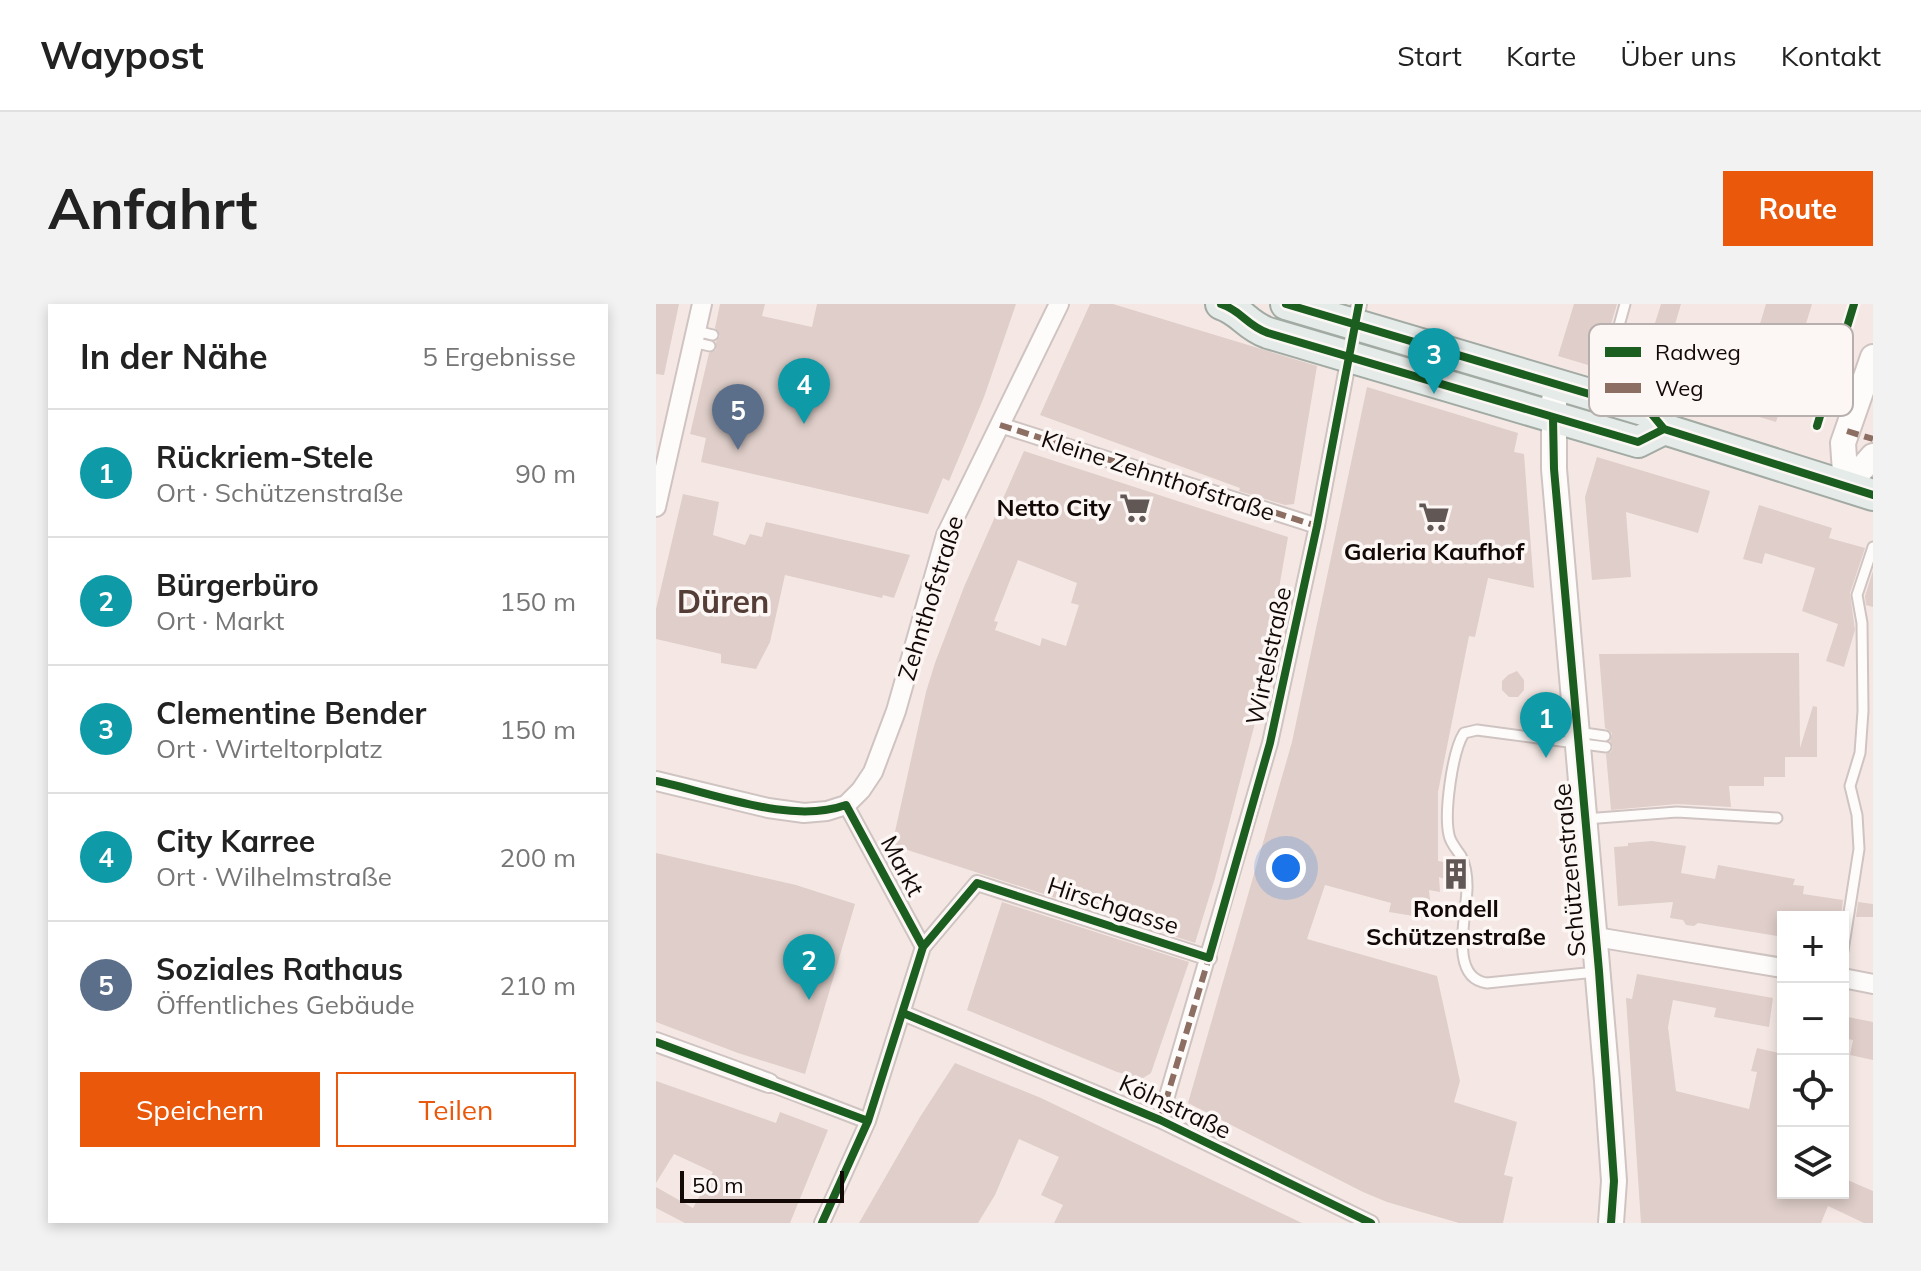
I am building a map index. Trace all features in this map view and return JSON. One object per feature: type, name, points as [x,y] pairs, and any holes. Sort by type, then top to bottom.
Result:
[{"type":"main road","points":[[1286,304],[1357,314],[1589,394]]},
{"type":"main road","points":[[1232,305],[1251,327],[1553,418],[1638,442],[1664,429]]},
{"type":"main road","points":[[1653,416],[1664,429],[1860,491]]},
{"type":"street","points":[[656,507],[701,341],[702,304]]},
{"type":"street","name":"Zehnthofstraße","points":[[846,805],[873,772],[896,711],[946,535],[1059,304]]},
{"type":"street","name":"Wirtelstraße","points":[[1160,1120],[1270,743],[1317,526],[1357,314]]},
{"type":"street","points":[[1853,414],[1873,357]]},
{"type":"street","name":"Schützenstraße","points":[[1555,385],[1554,469],[1599,971],[1614,1181],[1611,1223]]},
{"type":"street","points":[[1852,416],[1843,443],[1860,491]]},
{"type":"street","name":"Kleine Zehnthofstraße","points":[[1000,425],[1317,526]]},
{"type":"street","points":[[1860,491],[1873,456]]},
{"type":"street","points":[[656,781],[768,808],[804,813],[846,805]]},
{"type":"street","name":"Markt","points":[[846,805],[923,947]]},
{"type":"street","name":"Markt","points":[[822,1223],[868,1121],[923,947],[977,883],[1006,893]]},
{"type":"street","name":"Hirschgasse","points":[[1006,893],[1209,958]]},
{"type":"street","points":[[1596,937],[1777,967]]},
{"type":"street","points":[[1849,979],[1873,984]]},
{"type":"street","name":"Kölnstraße","points":[[903,1013],[1160,1120],[1371,1223]]},
{"type":"street","points":[[656,1042],[868,1121]]},
{"type":"lane","points":[[1619,324],[1625,304]]},
{"type":"lane","points":[[1849,913],[1859,849],[1857,815],[1850,786],[1860,753],[1862,722],[1862,623],[1857,595],[1873,547]]},
{"type":"lane","points":[[1599,971],[1487,983],[1477,982],[1469,973],[1461,934],[1467,888],[1463,860],[1449,836],[1450,783],[1464,733],[1477,730],[1577,738],[1605,736]]},
{"type":"lane","points":[[1577,738],[1606,747]]},
{"type":"lane","points":[[1585,819],[1677,812],[1777,818]]},
{"type":"building","points":[[656,304],[679,304],[664,375],[656,374]]},
{"type":"building","points":[[720,304],[765,304],[762,316],[812,327],[817,304],[1016,304],[965,443],[949,481],[943,478],[928,514],[701,462],[706,438],[690,434],[709,353],[716,350],[720,336],[715,328]]},
{"type":"building","points":[[1090,304],[1113,304],[1317,366],[1294,504],[1285,505],[1239,491],[1240,488],[1040,415]]},
{"type":"building","points":[[1574,304],[1617,304],[1611,324],[1589,324],[1589,365],[1558,356]]},
{"type":"building","points":[[1661,304],[1681,304],[1675,324],[1655,324]]},
{"type":"building","points":[[1766,304],[1812,304],[1806,324],[1760,324]]},
{"type":"building","points":[[1367,387],[1518,433],[1514,452],[1524,454],[1534,588],[1488,578],[1475,637],[1469,636],[1438,792],[1438,861],[1457,868],[1459,885],[1439,877],[1440,892],[1429,890],[1432,919],[1389,912],[1391,903],[1325,885],[1307,939],[1437,976],[1460,1081],[1454,1102],[1517,1122],[1504,1175],[1513,1177],[1503,1223],[1459,1223],[1387,1202],[1188,1103],[1292,742]]},
{"type":"building","points":[[1756,416],[1778,416],[1776,422]]},
{"type":"building","points":[[1024,451],[1288,537],[1256,719],[1195,943],[892,845],[926,692],[964,587]],"holes":[[[1018,560],[1077,583],[1071,603],[1079,605],[1066,646],[1042,638],[1040,646],[995,630],[998,622],[994,621]]]},
{"type":"building","points":[[1597,457],[1710,491],[1698,533],[1626,512],[1631,577],[1592,580],[1585,497]]},
{"type":"building","points":[[683,494],[719,502],[713,535],[745,545],[750,534],[762,537],[766,522],[910,555],[894,598],[883,595],[882,598],[785,575],[770,642],[756,669],[721,663],[721,654],[656,639],[656,609]]},
{"type":"building","points":[[1759,505],[1832,528],[1829,538],[1865,548],[1850,593],[1855,630],[1844,667],[1826,661],[1838,624],[1802,611],[1815,568],[1765,553],[1762,564],[1743,559]]},
{"type":"building","points":[[1873,571],[1873,607],[1866,605],[1865,596]]},
{"type":"building","points":[[1799,653],[1800,748],[1813,706],[1817,707],[1817,757],[1785,757],[1785,777],[1764,777],[1764,786],[1729,786],[1731,807],[1677,804],[1611,810],[1606,754],[1613,747],[1610,741],[1612,733],[1605,728],[1599,654]]},
{"type":"building","points":[[1517,671],[1524,680],[1524,690],[1518,697],[1509,697],[1502,690],[1502,681]]},
{"type":"building","points":[[1652,841],[1686,846],[1681,873],[1715,879],[1718,865],[1795,879],[1793,885],[1804,886],[1803,894],[1843,900],[1842,911],[1777,911],[1777,936],[1698,923],[1686,925],[1683,920],[1670,918],[1673,902],[1618,906],[1614,847],[1628,846],[1628,843]]},
{"type":"building","points":[[656,853],[796,885],[855,904],[805,1074],[656,1022]]},
{"type":"building","points":[[1002,902],[1189,962],[1151,1073],[1143,1078],[1117,1072],[967,1010]]},
{"type":"building","points":[[1858,902],[1873,904],[1873,917],[1856,917]]},
{"type":"building","points":[[1637,974],[1773,998],[1769,1027],[1714,1017],[1716,1008],[1673,1000],[1668,1027],[1676,1091],[1749,1109],[1757,1072],[1751,1071],[1757,1048],[1777,1053],[1777,1199],[1849,1199],[1849,1181],[1873,1191],[1873,1223],[1864,1223],[1828,1206],[1821,1223],[1641,1223],[1626,998],[1632,999]]},
{"type":"building","points":[[1849,1017],[1873,1022],[1873,1060],[1850,1055],[1853,1040],[1849,1039]]},
{"type":"building","points":[[955,1063],[1041,1098],[1302,1223],[1054,1223],[1063,1205],[1041,1195],[1059,1157],[1019,1139],[995,1195],[978,1223],[859,1223]]},
{"type":"building","points":[[656,1081],[776,1123],[780,1112],[828,1130],[790,1223],[685,1223],[656,1208],[656,1187],[693,1208],[713,1172],[674,1154],[656,1183]]},
{"type":"marked path","points":[[1000,425],[1317,526]]},
{"type":"marked path","points":[[1847,431],[1873,439]]},
{"type":"marked path","points":[[1160,1120],[1211,951]]},
{"type":"cycle path","points":[[1221,304],[1268,333],[1638,442],[1664,429]]},
{"type":"cycle path","points":[[1286,304],[1589,394]]},
{"type":"cycle path","points":[[822,1223],[868,1121],[923,947],[977,883],[1209,958],[1270,743],[1317,526],[1359,304]]},
{"type":"cycle path","points":[[1848,324],[1854,304]]},
{"type":"cycle path","points":[[1653,416],[1664,429],[1873,495]]},
{"type":"cycle path","points":[[1817,426],[1820,416]]},
{"type":"cycle path","points":[[1553,418],[1554,469],[1599,971],[1614,1181],[1611,1223]]},
{"type":"cycle path","points":[[656,781],[777,809],[824,810],[846,805],[923,947]]},
{"type":"cycle path","points":[[903,1013],[1160,1120],[1371,1223]]},
{"type":"cycle path","points":[[656,1042],[868,1121]]},
{"type":"place","name":"Clementine Bender","points":[[1434,394]]},
{"type":"place","name":"City Karree","points":[[804,424]]},
{"type":"place","name":"Soziales Rathaus","points":[[738,450]]},
{"type":"place","name":"Netto City","points":[[1135,508]]},
{"type":"place","name":"Galeria Kaufhof","points":[[1434,517]]},
{"type":"place","name":"Rückriem-Stele","points":[[1546,758]]},
{"type":"place","name":"Rondell Schützenstraße","points":[[1456,874]]},
{"type":"place","name":"Bürgerbüro","points":[[809,1000]]},
{"type":"district","name":"Düren","points":[[723,602]]}]
